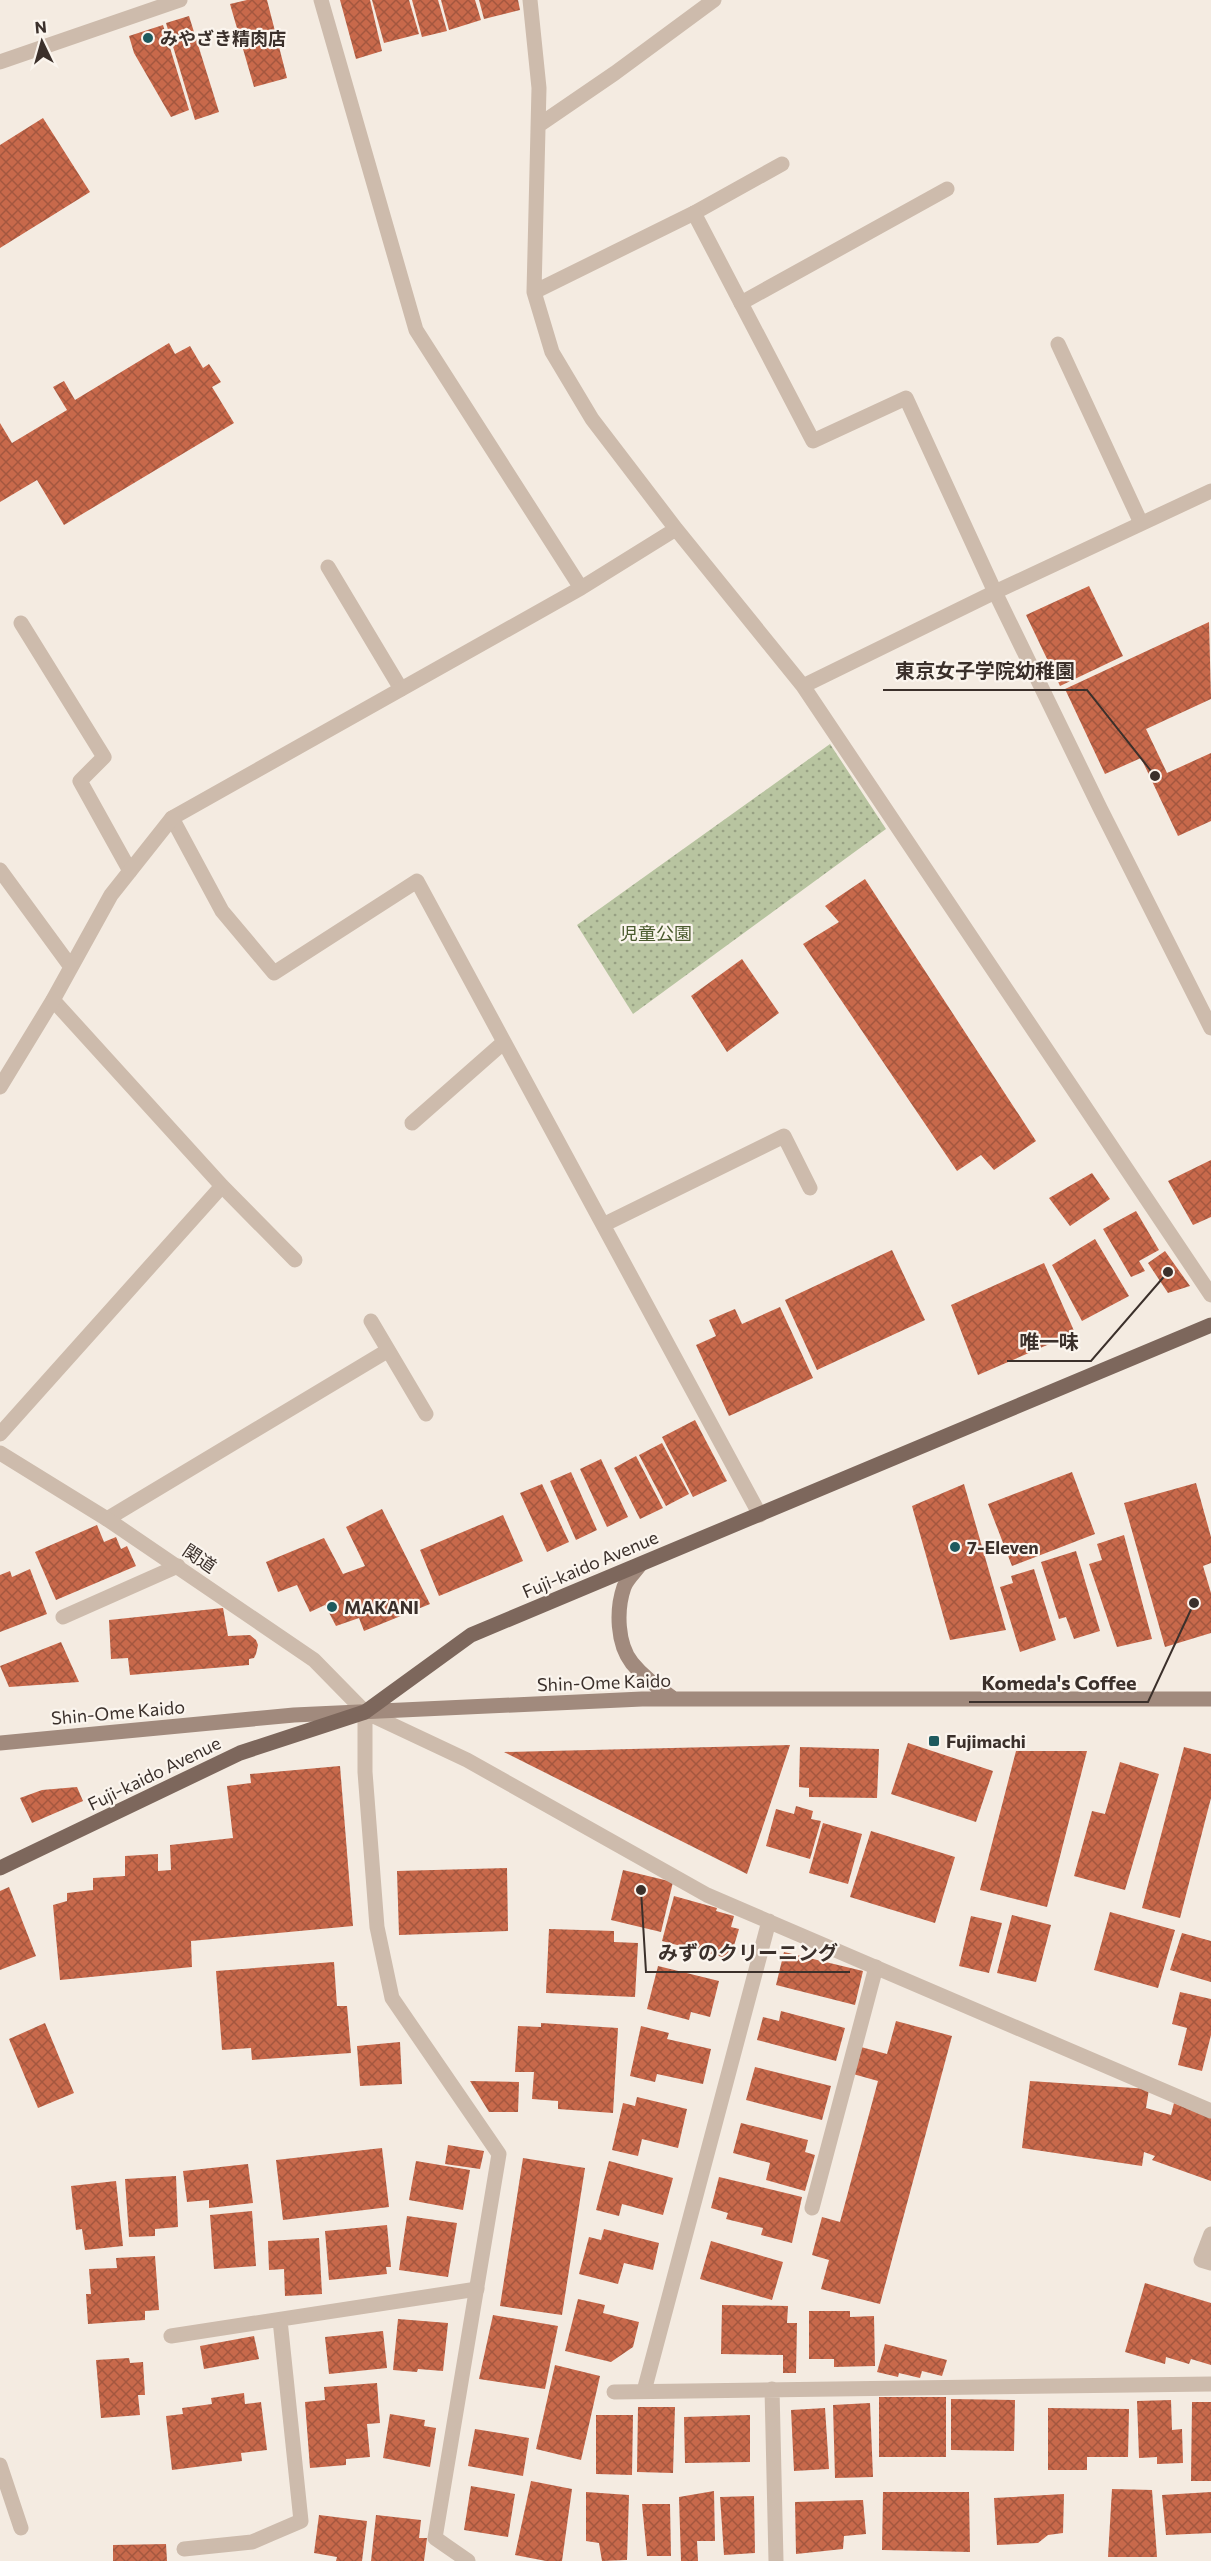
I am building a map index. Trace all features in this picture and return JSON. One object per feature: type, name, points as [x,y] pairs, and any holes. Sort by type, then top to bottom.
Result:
[{"type":"main road","name":"Fuji-kaido Avenue","points":[[0,1868],[240,1753],[365,1712],[471,1635],[1211,1324]]},
{"type":"main road","points":[[640,1565],[625,1586],[619,1612],[621,1634],[630,1661],[649,1681],[674,1699]]},
{"type":"main road","name":"Shin-Ome Kaido","points":[[0,1743],[294,1715],[674,1699],[1211,1700]]},
{"type":"street","points":[[0,62],[180,0]]},
{"type":"street","points":[[321,0],[416,330],[582,588]]},
{"type":"street","points":[[530,0],[539,88],[534,292],[552,352],[592,418],[675,529],[803,686],[1211,1295]]},
{"type":"street","points":[[539,125],[615,73],[714,0]]},
{"type":"street","points":[[534,292],[694,213],[782,164]]},
{"type":"street","points":[[741,303],[947,189]]},
{"type":"street","points":[[694,213],[813,441],[906,398],[995,592],[1100,808],[1211,1028]]},
{"type":"street","points":[[1058,344],[1141,523]]},
{"type":"street","points":[[803,686],[995,592],[1211,491]]},
{"type":"street","points":[[0,1087],[71,968],[111,895],[172,818],[582,588],[675,529]]},
{"type":"street","points":[[328,567],[401,689]]},
{"type":"street","points":[[21,623],[104,757],[80,781],[130,871]]},
{"type":"street","points":[[172,818],[222,911],[274,973],[417,881],[760,1515]]},
{"type":"street","points":[[0,870],[71,968]]},
{"type":"street","points":[[52,1000],[222,1186],[295,1260]]},
{"type":"street","points":[[412,1124],[504,1042]]},
{"type":"street","points":[[603,1226],[784,1136],[810,1188]]},
{"type":"street","points":[[0,1434],[222,1186]]},
{"type":"street","points":[[370,1321],[426,1414]]},
{"type":"street","points":[[107,1519],[387,1352]]},
{"type":"street","name":"関道","points":[[0,1453],[107,1519],[314,1660],[365,1712],[467,1761],[707,1895],[1211,2111]]},
{"type":"street","points":[[63,1617],[178,1566]]},
{"type":"street","points":[[365,1712],[365,1772],[377,1927],[392,1998],[499,2154],[435,2538],[468,2561]]},
{"type":"street","points":[[644,2391],[769,1921]]},
{"type":"street","points":[[812,2208],[876,1967]]},
{"type":"street","points":[[1211,2234],[1201,2260],[1211,2263]]},
{"type":"street","points":[[171,2336],[477,2289]]},
{"type":"street","points":[[184,2549],[252,2542],[301,2521],[280,2320]]},
{"type":"street","points":[[615,2392],[1211,2384]]},
{"type":"street","points":[[772,2389],[776,2561]]},
{"type":"street","points":[[0,2465],[21,2528]]},
{"type":"green space","name":"児童公園","points":[[830,744],[886,829],[633,1014],[577,925]]},
{"type":"building","points":[[247,0],[267,0],[287,78],[254,87],[230,4]]},
{"type":"building","points":[[340,0],[370,0],[382,51],[356,59]]},
{"type":"building","points":[[372,0],[409,0],[419,34],[384,43]]},
{"type":"building","points":[[412,0],[438,0],[447,31],[422,37]]},
{"type":"building","points":[[441,0],[475,0],[481,20],[449,30]]},
{"type":"building","points":[[479,0],[518,0],[520,10],[484,19]]},
{"type":"building","points":[[189,16],[219,112],[195,120],[166,23]]},
{"type":"building","points":[[163,25],[189,110],[171,117],[134,53],[129,36]]},
{"type":"building","points":[[43,118],[90,192],[0,248],[0,145]]},
{"type":"building","points":[[169,343],[175,354],[190,346],[203,368],[209,364],[221,382],[212,387],[234,423],[64,525],[37,480],[0,502],[0,423],[12,443],[67,410],[53,387],[64,381],[75,400]]},
{"type":"building","points":[[1089,586],[1123,656],[1060,686],[1026,615]]},
{"type":"building","points":[[1209,622],[1211,699],[1146,729],[1167,773],[1211,753],[1211,821],[1178,836],[1141,758],[1105,774],[1065,689]]},
{"type":"building","points":[[865,879],[1036,1141],[994,1170],[981,1155],[957,1171],[803,944],[839,922],[825,906]]},
{"type":"building","points":[[742,959],[779,1013],[727,1052],[691,996]]},
{"type":"building","points":[[1211,1160],[1211,1217],[1193,1225],[1168,1181]]},
{"type":"building","points":[[1092,1173],[1110,1199],[1070,1226],[1049,1198]]},
{"type":"building","points":[[1136,1211],[1159,1250],[1139,1261],[1145,1271],[1131,1277],[1103,1229]]},
{"type":"building","points":[[1095,1239],[1129,1296],[1082,1321],[1052,1265]]},
{"type":"building","points":[[892,1250],[925,1320],[817,1370],[785,1300]]},
{"type":"building","points":[[1165,1251],[1190,1286],[1168,1293],[1148,1263]]},
{"type":"building","points":[[1044,1263],[1075,1333],[978,1375],[951,1305]]},
{"type":"building","points":[[780,1307],[813,1378],[729,1416],[696,1345],[716,1336],[709,1320],[735,1309],[742,1324]]},
{"type":"building","points":[[695,1420],[727,1481],[693,1497],[662,1437]]},
{"type":"building","points":[[662,1443],[689,1494],[666,1506],[639,1455]]},
{"type":"building","points":[[636,1456],[663,1508],[640,1519],[614,1468]]},
{"type":"building","points":[[601,1459],[628,1517],[607,1527],[580,1469]]},
{"type":"building","points":[[571,1472],[597,1530],[576,1540],[550,1481]]},
{"type":"building","points":[[1072,1472],[1095,1534],[1012,1566],[988,1504]]},
{"type":"building","points":[[1196,1483],[1211,1537],[1211,1563],[1203,1566],[1211,1593],[1211,1633],[1165,1647],[1124,1503]]},
{"type":"building","points":[[542,1484],[569,1542],[547,1552],[520,1493]]},
{"type":"building","points":[[964,1484],[1006,1630],[950,1640],[912,1506]]},
{"type":"building","points":[[382,1509],[430,1604],[364,1631],[359,1618],[336,1626],[325,1605],[310,1612],[297,1585],[278,1592],[266,1562],[324,1538],[343,1574],[365,1566],[346,1527]]},
{"type":"building","points":[[503,1515],[523,1561],[439,1596],[420,1550]]},
{"type":"building","points":[[97,1525],[104,1542],[116,1537],[121,1549],[127,1546],[136,1566],[56,1600],[35,1552]]},
{"type":"building","points":[[1124,1535],[1152,1639],[1117,1647],[1089,1564],[1102,1560],[1097,1544]]},
{"type":"building","points":[[1076,1551],[1100,1631],[1074,1639],[1066,1617],[1059,1619],[1041,1562]]},
{"type":"building","points":[[30,1569],[47,1614],[0,1632],[0,1575],[10,1571],[12,1577]]},
{"type":"building","points":[[1034,1569],[1056,1640],[1020,1652],[1000,1587],[1013,1583],[1011,1576]]},
{"type":"building","points":[[223,1608],[228,1636],[250,1635],[256,1640],[258,1645],[256,1654],[254,1658],[249,1659],[249,1665],[130,1675],[128,1658],[111,1659],[109,1620]]},
{"type":"building","points":[[61,1642],[79,1682],[9,1687],[0,1666]]},
{"type":"building","points":[[908,1743],[993,1771],[976,1822],[891,1794]]},
{"type":"building","points":[[790,1745],[747,1874],[504,1752]]},
{"type":"building","points":[[800,1747],[879,1749],[877,1798],[809,1797],[809,1788],[799,1787]]},
{"type":"building","points":[[1184,1747],[1211,1754],[1211,1798],[1180,1918],[1142,1908]]},
{"type":"building","points":[[1016,1751],[1087,1751],[1047,1907],[980,1890]]},
{"type":"building","points":[[1120,1762],[1159,1774],[1125,1890],[1074,1876],[1092,1811],[1105,1814]]},
{"type":"building","points":[[340,1766],[353,1926],[191,1941],[192,1967],[60,1980],[53,1905],[67,1901],[67,1893],[93,1890],[93,1878],[125,1876],[125,1856],[158,1854],[158,1871],[171,1870],[170,1845],[233,1838],[227,1786],[251,1783],[250,1774]]},
{"type":"building","points":[[77,1787],[83,1801],[32,1823],[20,1798],[42,1790]]},
{"type":"building","points":[[796,1806],[813,1811],[811,1819],[821,1821],[810,1859],[766,1846],[776,1809],[794,1814]]},
{"type":"building","points":[[823,1823],[862,1834],[848,1884],[809,1873]]},
{"type":"building","points":[[871,1831],[955,1857],[935,1923],[850,1897]]},
{"type":"building","points":[[507,1868],[508,1931],[399,1935],[397,1871]]},
{"type":"building","points":[[623,1870],[673,1882],[661,1932],[611,1920]]},
{"type":"building","points":[[9,1887],[36,1956],[0,1970],[0,1891]]},
{"type":"building","points":[[674,1896],[717,1908],[716,1911],[734,1916],[731,1927],[739,1929],[730,1959],[662,1941]]},
{"type":"building","points":[[1110,1912],[1175,1930],[1158,1988],[1094,1970]]},
{"type":"building","points":[[1012,1915],[1051,1925],[1036,1982],[997,1973]]},
{"type":"building","points":[[971,1916],[1002,1923],[989,1973],[959,1966]]},
{"type":"building","points":[[549,1929],[614,1931],[614,1942],[638,1943],[635,1997],[546,1993]]},
{"type":"building","points":[[1182,1933],[1211,1941],[1211,1982],[1170,1970]]},
{"type":"building","points":[[784,1952],[863,1971],[855,2005],[776,1985]]},
{"type":"building","points":[[334,1962],[337,2006],[347,2006],[351,2053],[252,2060],[251,2048],[222,2050],[216,1971]]},
{"type":"building","points":[[658,1966],[719,1981],[710,2017],[691,2012],[689,2020],[647,2009]]},
{"type":"building","points":[[1180,1992],[1211,1999],[1211,2035],[1202,2071],[1178,2065],[1187,2028],[1172,2024]]},
{"type":"building","points":[[781,2011],[845,2028],[836,2061],[757,2040],[763,2017],[779,2021]]},
{"type":"building","points":[[896,2021],[952,2036],[880,2304],[821,2289],[829,2260],[812,2255],[822,2217],[840,2222],[878,2081],[853,2074],[861,2047],[887,2054]]},
{"type":"building","points":[[45,2023],[74,2093],[38,2108],[9,2039]]},
{"type":"building","points":[[541,2023],[618,2028],[613,2113],[558,2109],[558,2101],[532,2099],[534,2072],[515,2072],[518,2026],[541,2027]]},
{"type":"building","points":[[641,2026],[669,2033],[667,2039],[711,2049],[703,2084],[657,2074],[655,2082],[630,2076]]},
{"type":"building","points":[[400,2042],[402,2084],[360,2086],[357,2046]]},
{"type":"building","points":[[755,2067],[831,2086],[822,2120],[746,2100]]},
{"type":"building","points":[[470,2081],[519,2082],[518,2112],[489,2112]]},
{"type":"building","points":[[1030,2081],[1149,2089],[1146,2108],[1171,2115],[1174,2103],[1211,2118],[1211,2181],[1152,2160],[1155,2156],[1144,2152],[1142,2166],[1022,2148]]},
{"type":"building","points":[[637,2097],[687,2109],[678,2148],[642,2139],[638,2156],[612,2150],[623,2103],[635,2106]]},
{"type":"building","points":[[741,2123],[808,2140],[805,2152],[815,2155],[805,2191],[766,2180],[770,2163],[733,2153]]},
{"type":"building","points":[[448,2145],[484,2151],[480,2169],[445,2164]]},
{"type":"building","points":[[382,2148],[389,2207],[283,2220],[276,2160]]},
{"type":"building","points":[[523,2158],[585,2168],[562,2315],[500,2306]]},
{"type":"building","points":[[416,2161],[470,2170],[463,2210],[409,2200]]},
{"type":"building","points":[[609,2161],[673,2178],[663,2215],[622,2204],[619,2216],[596,2210]]},
{"type":"building","points":[[248,2164],[253,2203],[209,2208],[209,2200],[187,2202],[183,2171]]},
{"type":"building","points":[[176,2176],[178,2227],[155,2229],[155,2236],[129,2237],[125,2179]]},
{"type":"building","points":[[719,2177],[802,2197],[792,2243],[761,2235],[763,2228],[726,2219],[728,2213],[711,2208]]},
{"type":"building","points":[[116,2181],[123,2246],[85,2250],[82,2229],[76,2230],[71,2186]]},
{"type":"building","points":[[252,2211],[256,2266],[214,2269],[210,2215]]},
{"type":"building","points":[[407,2216],[457,2223],[448,2277],[399,2270]]},
{"type":"building","points":[[387,2225],[391,2267],[386,2267],[387,2274],[329,2280],[325,2231]]},
{"type":"building","points":[[604,2229],[659,2243],[653,2270],[624,2263],[618,2284],[579,2274],[589,2237],[601,2240]]},
{"type":"building","points":[[319,2238],[322,2294],[285,2296],[284,2269],[269,2270],[268,2241]]},
{"type":"building","points":[[711,2241],[783,2262],[772,2300],[700,2279]]},
{"type":"building","points":[[155,2256],[159,2310],[145,2311],[145,2320],[88,2324],[86,2294],[91,2294],[89,2269],[117,2268],[116,2258]]},
{"type":"building","points":[[1145,2283],[1211,2303],[1211,2365],[1191,2359],[1189,2364],[1166,2357],[1165,2364],[1125,2352]]},
{"type":"building","points":[[578,2299],[605,2305],[603,2313],[639,2322],[633,2347],[611,2362],[565,2351]]},
{"type":"building","points":[[722,2305],[788,2306],[787,2323],[797,2323],[796,2373],[783,2373],[783,2355],[721,2354]]},
{"type":"building","points":[[809,2311],[850,2311],[850,2317],[874,2316],[875,2366],[834,2367],[834,2359],[809,2359]]},
{"type":"building","points":[[493,2315],[558,2326],[545,2389],[479,2379]]},
{"type":"building","points":[[398,2319],[448,2323],[443,2371],[393,2370]]},
{"type":"building","points":[[383,2331],[387,2368],[329,2374],[325,2337]]},
{"type":"building","points":[[254,2336],[259,2359],[204,2369],[200,2346]]},
{"type":"building","points":[[885,2344],[947,2360],[942,2376],[922,2371],[920,2378],[899,2373],[898,2377],[877,2372]]},
{"type":"building","points":[[129,2358],[130,2363],[143,2362],[145,2395],[138,2395],[140,2415],[101,2418],[96,2360]]},
{"type":"building","points":[[555,2365],[600,2376],[581,2460],[536,2449]]},
{"type":"building","points":[[377,2383],[380,2423],[367,2424],[370,2457],[346,2459],[346,2465],[310,2468],[305,2402],[325,2400],[324,2387]]},
{"type":"building","points":[[244,2393],[245,2404],[261,2402],[267,2450],[241,2453],[242,2461],[172,2470],[166,2416],[183,2414],[182,2408],[212,2404],[211,2398]]},
{"type":"building","points":[[879,2397],[946,2397],[946,2457],[879,2457]]},
{"type":"building","points":[[951,2399],[1015,2400],[1014,2451],[951,2450]]},
{"type":"building","points":[[1171,2400],[1172,2430],[1182,2429],[1183,2463],[1157,2464],[1157,2457],[1139,2458],[1137,2401]]},
{"type":"building","points":[[1192,2402],[1211,2402],[1211,2481],[1191,2481]]},
{"type":"building","points":[[870,2403],[873,2477],[835,2478],[833,2405]]},
{"type":"building","points":[[638,2407],[675,2407],[673,2473],[637,2472]]},
{"type":"building","points":[[825,2408],[829,2469],[794,2471],[791,2410]]},
{"type":"building","points":[[1048,2408],[1129,2409],[1128,2457],[1087,2457],[1087,2470],[1048,2470]]},
{"type":"building","points":[[390,2414],[425,2420],[424,2426],[436,2428],[430,2467],[383,2458]]},
{"type":"building","points":[[596,2415],[633,2415],[632,2475],[596,2474]]},
{"type":"building","points":[[750,2415],[750,2462],[685,2463],[684,2417]]},
{"type":"building","points":[[475,2429],[529,2438],[523,2476],[468,2466]]},
{"type":"building","points":[[531,2481],[572,2489],[562,2561],[546,2561],[515,2555]]},
{"type":"building","points":[[471,2486],[515,2494],[508,2537],[464,2530]]},
{"type":"building","points":[[1112,2489],[1152,2490],[1157,2557],[1108,2557]]},
{"type":"building","points":[[714,2491],[715,2541],[697,2541],[698,2561],[681,2561],[679,2497]]},
{"type":"building","points":[[586,2492],[629,2495],[627,2560],[602,2561],[599,2543],[586,2541]]},
{"type":"building","points":[[883,2492],[969,2492],[970,2552],[882,2550]]},
{"type":"building","points":[[1211,2492],[1211,2533],[1166,2535],[1162,2495]]},
{"type":"building","points":[[1064,2494],[1063,2533],[1048,2535],[1038,2543],[997,2545],[994,2498]]},
{"type":"building","points":[[754,2496],[755,2553],[724,2555],[720,2497]]},
{"type":"building","points":[[863,2500],[866,2534],[844,2536],[843,2549],[796,2554],[795,2502]]},
{"type":"building","points":[[642,2504],[670,2504],[671,2556],[647,2556]]},
{"type":"building","points":[[319,2515],[367,2521],[362,2561],[336,2561],[337,2557],[314,2553]]},
{"type":"building","points":[[376,2515],[421,2520],[419,2538],[427,2538],[424,2561],[371,2561]]},
{"type":"building","points":[[166,2544],[167,2561],[113,2561],[113,2545]]},
{"type":"place","name":"みやざき精肉店","points":[[148,38]]},
{"type":"place","name":"東京女子学院幼稚園","points":[[1155,776]]},
{"type":"place","name":"唯一味","points":[[1168,1272]]},
{"type":"place","name":"7-Eleven","points":[[955,1547]]},
{"type":"place","name":"Komeda's Coffee","points":[[1194,1603]]},
{"type":"place","name":"MAKANI","points":[[332,1607]]},
{"type":"place","name":"Fujimachi","points":[[934,1741]]},
{"type":"place","name":"みずのクリーニング","points":[[641,1890]]}]
